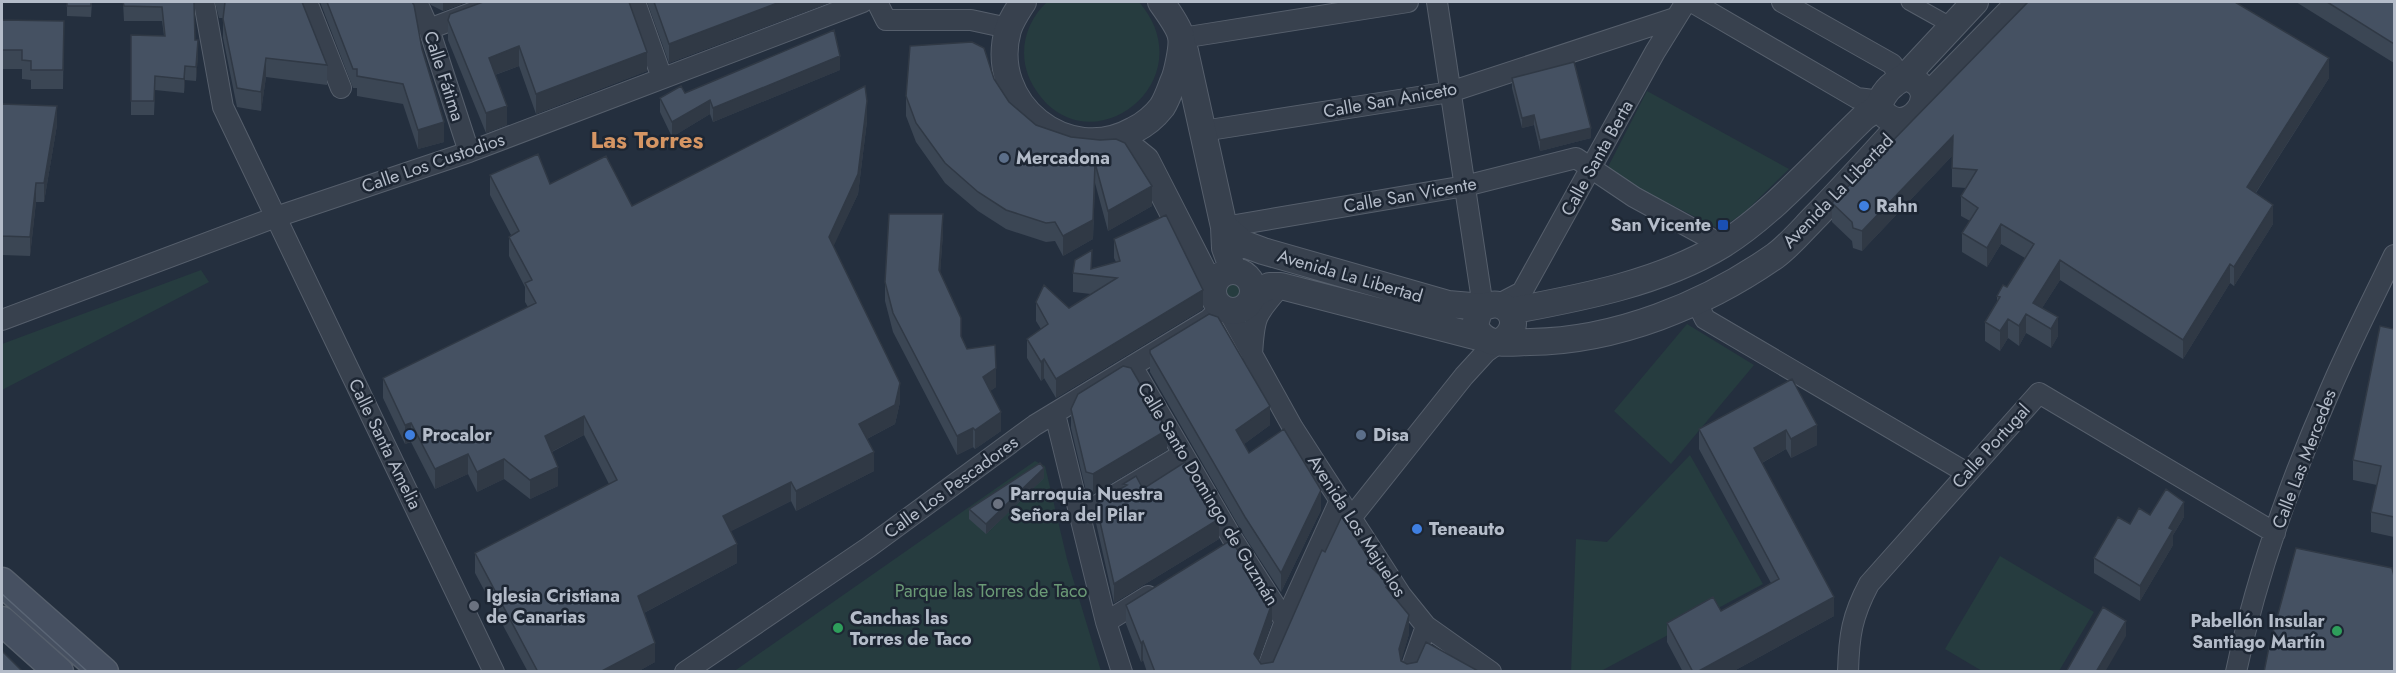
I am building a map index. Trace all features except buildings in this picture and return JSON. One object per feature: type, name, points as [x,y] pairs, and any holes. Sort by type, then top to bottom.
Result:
[{"type":"main road","points":[[2,582],[104,672]]},
{"type":"main road","points":[[2,621],[59,672]]},
{"type":"street","name":"Calle Santa Amelia","points":[[204,2],[223,107],[494,672]]},
{"type":"street","points":[[307,2],[341,88]]},
{"type":"street","name":"Calle Fátima","points":[[417,2],[429,29],[468,152]]},
{"type":"street","points":[[429,29],[500,2]]},
{"type":"street","points":[[635,2],[662,78]]},
{"type":"street","name":"Calle Los Custodios","points":[[2,320],[276,217],[468,152],[863,2]]},
{"type":"street","points":[[878,2],[886,20],[900,22],[958,19],[1008,28]]},
{"type":"street","points":[[1023,2],[1008,28],[1005,49],[1010,83],[1028,114],[1045,128],[1063,137],[1089,142],[1106,141],[1125,135],[1143,125],[1161,107],[1176,76],[1182,38],[1161,2]]},
{"type":"street","points":[[1177,2],[1182,38],[1224,227],[1225,248],[1236,271]]},
{"type":"street","points":[[1182,38],[1408,2]]},
{"type":"street","points":[[1437,2],[1465,186],[1497,307],[1514,318],[1513,331],[1508,338],[1491,340],[1475,325],[1479,311],[1497,307]]},
{"type":"street","points":[[1692,2],[1857,98],[1880,104],[1888,118],[1904,121],[1917,112],[1925,99],[2020,2]]},
{"type":"street","points":[[1782,2],[1892,64],[1903,78],[1919,83],[1925,99]]},
{"type":"street","points":[[1909,2],[1952,26]]},
{"type":"street","points":[[1880,104],[1894,83],[1903,78],[1975,2]]},
{"type":"street","name":"Calle San Aniceto","points":[[1203,131],[1450,92],[1647,28],[1681,10]]},
{"type":"street","name":"Calle Santa Berta","points":[[1497,307],[1522,292],[1655,52],[1681,10]]},
{"type":"street","points":[[1647,28],[1655,39],[1655,52]]},
{"type":"street","name":"Avenida La Libertad","points":[[1224,227],[1244,244],[1263,251],[1448,304],[1497,307],[1565,301],[1668,272],[1722,245],[1759,218],[1880,104]]},
{"type":"street","name":"Avenida La Libertad","points":[[1232,303],[1269,286],[1281,286],[1491,340],[1550,342],[1612,331],[1696,303],[1776,255],[1904,121]]},
{"type":"street","name":"Avenida Los Majuelos","points":[[1106,141],[1125,143],[1146,160],[1232,303],[1252,356],[1293,428],[1401,595],[1426,626],[1491,672]]},
{"type":"street","name":"Calle San Vicente","points":[[1224,227],[1465,186],[1576,158],[1591,167]]},
{"type":"street","points":[[1591,167],[1634,197],[1722,245]]},
{"type":"street","name":"Calle Las Mercedes","points":[[2236,672],[2254,595],[2275,533],[2328,394],[2394,255]]},
{"type":"street","points":[[1232,303],[1216,281],[1223,273],[1286,256]]},
{"type":"street","points":[[1252,356],[1253,324],[1259,310],[1281,286]]},
{"type":"street","name":"Calle Los Pescadores","points":[[685,672],[868,547],[1035,425],[1208,320],[1232,303]]},
{"type":"street","points":[[1696,303],[1705,319],[1967,473]]},
{"type":"street","points":[[1351,518],[1464,376],[1486,352],[1491,340]]},
{"type":"street","name":"Calle Santo Domingo de Guzmán","points":[[1132,366],[1235,543],[1285,621]]},
{"type":"street","name":"Calle Portugal","points":[[1848,672],[1849,641],[1856,609],[1869,584],[2039,393],[2275,533]]},
{"type":"street","points":[[1055,414],[1106,622],[1122,672]]},
{"type":"street","points":[[1079,516],[1183,454]]},
{"type":"street","points":[[1266,672],[1285,621],[1340,500]]},
{"type":"street","points":[[1215,555],[1235,543]]},
{"type":"street","points":[[1106,622],[1166,586]]},
{"type":"street","points":[[1410,672],[1426,626]]},
{"type":"green space","points":[[1047,2],[1139,2],[1156,30],[1159,56],[1153,81],[1138,101],[1118,115],[1095,122],[1070,118],[1047,104],[1030,81],[1026,70],[1024,46],[1032,22]]},
{"type":"green space","points":[[1647,91],[1789,169],[1744,213],[1719,229],[1609,173],[1609,165]]},
{"type":"green space","points":[[201,270],[209,282],[2,390],[2,344]]},
{"type":"green space","points":[[1234,280],[1242,283],[1245,291],[1242,299],[1234,302],[1226,299],[1223,291],[1226,283]]},
{"type":"green space","points":[[1687,324],[1754,365],[1671,464],[1614,411]]},
{"type":"green space","points":[[1690,455],[1763,584],[1601,671],[1571,672],[1576,539],[1607,542]]},
{"type":"green space","name":"Parque las Torres de Taco","points":[[1035,461],[1045,466],[1067,559],[1101,671],[733,672]]},
{"type":"green space","points":[[2000,556],[2094,612],[2059,671],[1982,671],[1945,649]]},
{"type":"tram line","points":[[2,594],[88,672]]},
{"type":"place","name":"Mercadona","points":[[1004,158]]},
{"type":"place","name":"Rahn","points":[[1864,206]]},
{"type":"place","name":"San Vicente","points":[[1723,225]]},
{"type":"place","name":"Procalor","points":[[410,435]]},
{"type":"place","name":"Disa","points":[[1361,435]]},
{"type":"place","name":"Parroquia Nuestra Señora del Pilar","points":[[998,504]]},
{"type":"place","name":"Teneauto","points":[[1417,529]]},
{"type":"place","name":"Iglesia Cristiana de Canarias","points":[[474,606]]},
{"type":"place","name":"Canchas las Torres de Taco","points":[[838,628]]},
{"type":"place","name":"Pabellón Insular Santiago Martín","points":[[2337,631]]},
{"type":"district","name":"Las Torres","points":[[647,139]]}]
